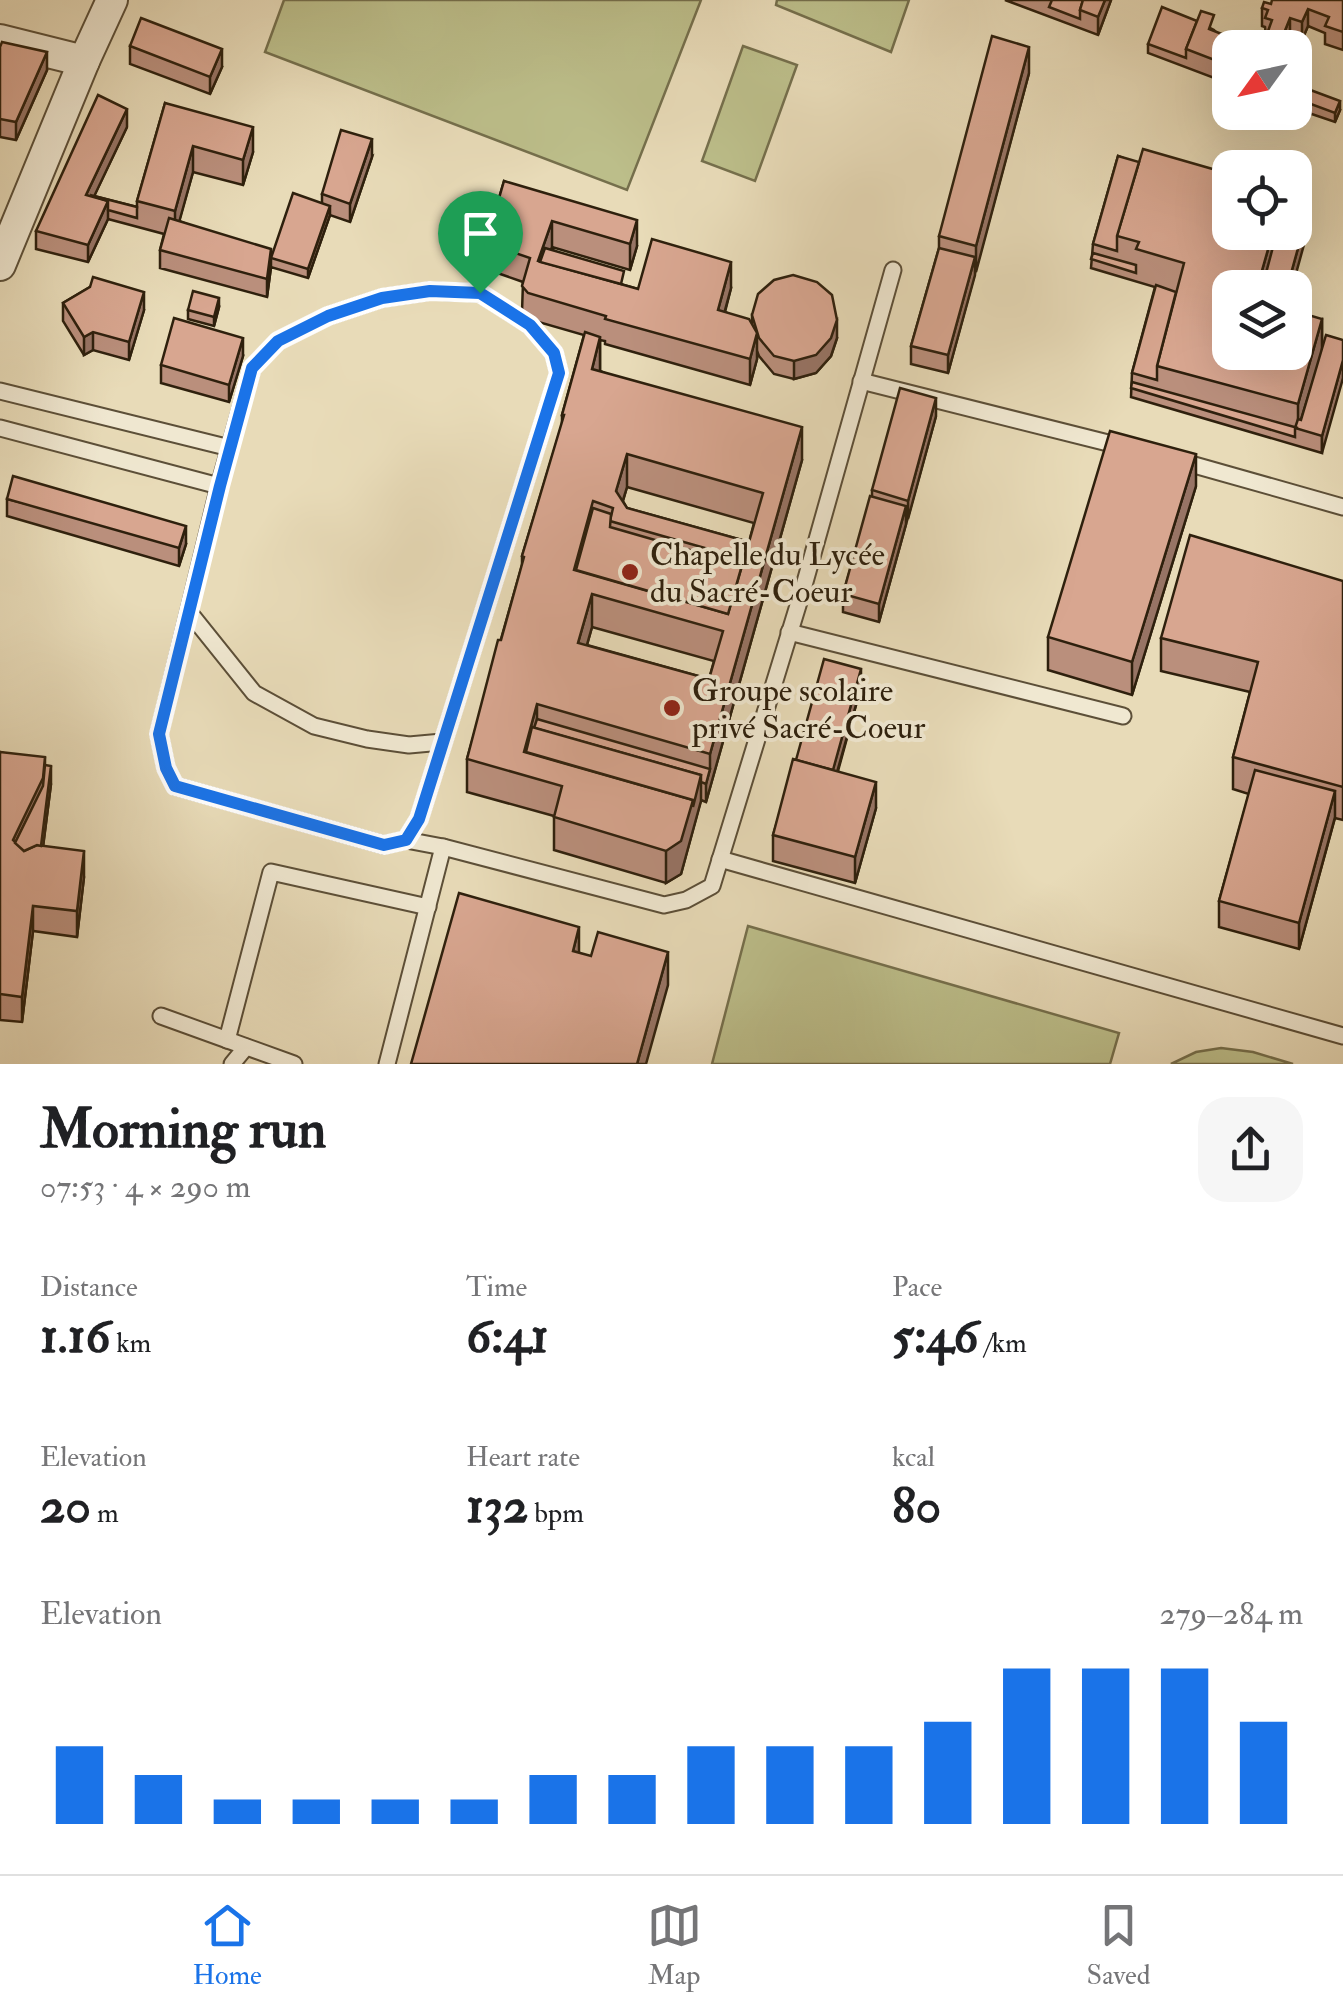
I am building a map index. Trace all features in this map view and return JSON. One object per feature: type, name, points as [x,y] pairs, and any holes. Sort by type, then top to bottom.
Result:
[{"type":"street","points":[[0,265],[112,0]]},
{"type":"street","points":[[0,40],[84,61]]},
{"type":"lane","points":[[406,840],[419,819],[559,373],[554,353],[530,325],[480,293],[430,291],[382,298],[328,316],[278,341],[252,368],[159,734],[166,768],[175,786],[384,845],[406,840],[443,847],[664,905],[686,900],[712,886],[790,632],[892,270]]},
{"type":"lane","points":[[861,380],[1144,452]]},
{"type":"lane","points":[[0,391],[230,448]]},
{"type":"lane","points":[[0,428],[220,486]]},
{"type":"lane","points":[[1164,456],[1343,508]]},
{"type":"lane","points":[[189,612],[254,693],[314,726],[409,745],[442,742]]},
{"type":"lane","points":[[790,632],[1123,716]]},
{"type":"lane","points":[[387,1064],[443,847]]},
{"type":"lane","points":[[720,860],[1343,1036]]},
{"type":"lane","points":[[227,1040],[270,872],[428,908]]},
{"type":"lane","points":[[161,1016],[294,1064]]},
{"type":"lane","points":[[232,1064],[246,1047]]},
{"type":"green space","points":[[284,0],[701,0],[627,190],[265,52]]},
{"type":"green space","points":[[777,0],[909,0],[891,52],[776,5]]},
{"type":"green space","points":[[743,46],[797,65],[755,181],[702,161]]},
{"type":"green space","points":[[748,926],[1119,1033],[1110,1064],[712,1064]]},
{"type":"green space","points":[[1221,1048],[1253,1052],[1293,1064],[1171,1064],[1196,1052]]},
{"type":"building","points":[[1052,0],[1083,0],[1080,19],[1049,7]]},
{"type":"building","points":[[1083,0],[1105,0],[1098,17],[1080,10]]},
{"type":"building","points":[[1272,0],[1343,0],[1343,32],[1325,26],[1329,17],[1308,9],[1302,22],[1290,18],[1285,30],[1268,30],[1272,20],[1265,18],[1268,10],[1262,8],[1264,2],[1271,4]]},
{"type":"building","points":[[1162,7],[1197,21],[1186,58],[1148,44]]},
{"type":"building","points":[[1201,11],[1214,15],[1209,29],[1212,59],[1186,49]]},
{"type":"building","points":[[141,18],[222,49],[210,77],[130,46]]},
{"type":"building","points":[[992,36],[1029,47],[976,246],[939,236]]},
{"type":"building","points":[[2,42],[47,52],[16,122],[0,119]]},
{"type":"building","points":[[1312,91],[1340,101],[1335,113],[1312,104]]},
{"type":"building","points":[[98,95],[127,109],[86,195],[108,201],[88,245],[36,231]]},
{"type":"building","points":[[165,103],[253,127],[243,160],[193,146],[175,211],[137,201]]},
{"type":"building","points":[[341,130],[372,139],[350,204],[322,194]]},
{"type":"building","points":[[1143,149],[1212,169],[1212,250],[1268,250],[1262,270],[1212,270],[1212,370],[1308,370],[1298,404],[1157,366],[1184,263],[1136,249],[1139,242],[1117,236]]},
{"type":"building","points":[[1118,156],[1139,162],[1117,236],[1117,251],[1093,244]]},
{"type":"building","points":[[504,181],[637,220],[630,244],[552,221],[538,261],[638,289],[652,239],[731,262],[718,310],[749,319],[757,333],[750,359],[528,293],[522,286],[530,258],[486,243]]},
{"type":"building","points":[[293,193],[330,206],[308,269],[271,258]]},
{"type":"building","points":[[90,195],[137,207],[137,218],[108,210],[108,201]]},
{"type":"building","points":[[169,218],[271,249],[267,279],[160,250]]},
{"type":"building","points":[[545,248],[624,271],[621,284],[540,262]]},
{"type":"building","points":[[939,248],[975,257],[948,355],[911,346]]},
{"type":"building","points":[[1272,250],[1298,250],[1292,270],[1267,270]]},
{"type":"building","points":[[1093,253],[1136,265],[1136,273],[1091,259]]},
{"type":"building","points":[[793,275],[817,282],[832,295],[837,320],[831,338],[816,355],[794,361],[774,356],[759,338],[752,315],[758,294],[774,280]]},
{"type":"building","points":[[93,277],[144,292],[129,342],[93,332],[84,337],[63,303],[90,287]]},
{"type":"building","points":[[1156,285],[1176,292],[1157,380],[1132,373]]},
{"type":"building","points":[[193,291],[219,298],[214,317],[188,310]]},
{"type":"building","points":[[1312,316],[1322,319],[1312,354]]},
{"type":"building","points":[[174,318],[243,338],[229,385],[161,365]]},
{"type":"building","points":[[585,332],[600,337],[592,369],[802,427],[710,754],[537,704],[524,752],[693,800],[681,841],[666,851],[554,817],[562,786],[467,759]],"holes":[[[627,454],[763,493],[749,542],[627,508],[616,491]],[[593,501],[613,508],[610,521],[744,559],[728,614],[574,570]],[[592,594],[723,631],[709,679],[578,643]]]},
{"type":"building","points":[[1326,335],[1343,340],[1343,360],[1322,436],[1295,428],[1301,420]]},
{"type":"building","points":[[1132,382],[1298,428],[1295,437],[1131,388]]},
{"type":"building","points":[[900,388],[936,398],[908,501],[872,490]]},
{"type":"building","points":[[1110,431],[1196,454],[1132,662],[1048,637]]},
{"type":"building","points":[[13,476],[186,526],[179,548],[7,499]]},
{"type":"building","points":[[870,496],[906,506],[879,604],[843,594]]},
{"type":"building","points":[[593,508],[611,514],[610,527],[742,565],[728,614],[576,570]]},
{"type":"building","points":[[1190,535],[1343,581],[1343,787],[1233,757],[1258,662],[1161,638]]},
{"type":"building","points":[[824,659],[861,669],[833,770],[796,760]]},
{"type":"building","points":[[537,719],[710,769],[706,784],[701,782],[701,775],[534,728]]},
{"type":"building","points":[[532,727],[701,775],[693,807],[693,800],[526,752]]},
{"type":"building","points":[[0,752],[45,757],[43,778],[13,840],[24,851],[37,845],[84,851],[77,911],[33,906],[22,997],[0,994]]},
{"type":"building","points":[[793,759],[876,782],[855,857],[773,835]]},
{"type":"building","points":[[45,765],[51,766],[41,846],[24,851],[15,843],[43,786]]},
{"type":"building","points":[[1255,770],[1335,791],[1299,923],[1219,901]]},
{"type":"building","points":[[459,893],[579,927],[573,951],[591,956],[598,932],[668,952],[637,1064],[411,1064]]},
{"type":"place","name":"Chapelle du Lycée du Sacré-Coeur","points":[[630,572]]},
{"type":"place","name":"Groupe scolaire privé Sacré-Coeur","points":[[672,708]]},
{"type":"route","points":[[430,291],[480,293],[530,325],[554,353],[559,373],[419,819],[406,840],[384,845],[175,786],[166,768],[159,734],[252,368],[278,341],[328,316],[382,298],[430,291]]}]
